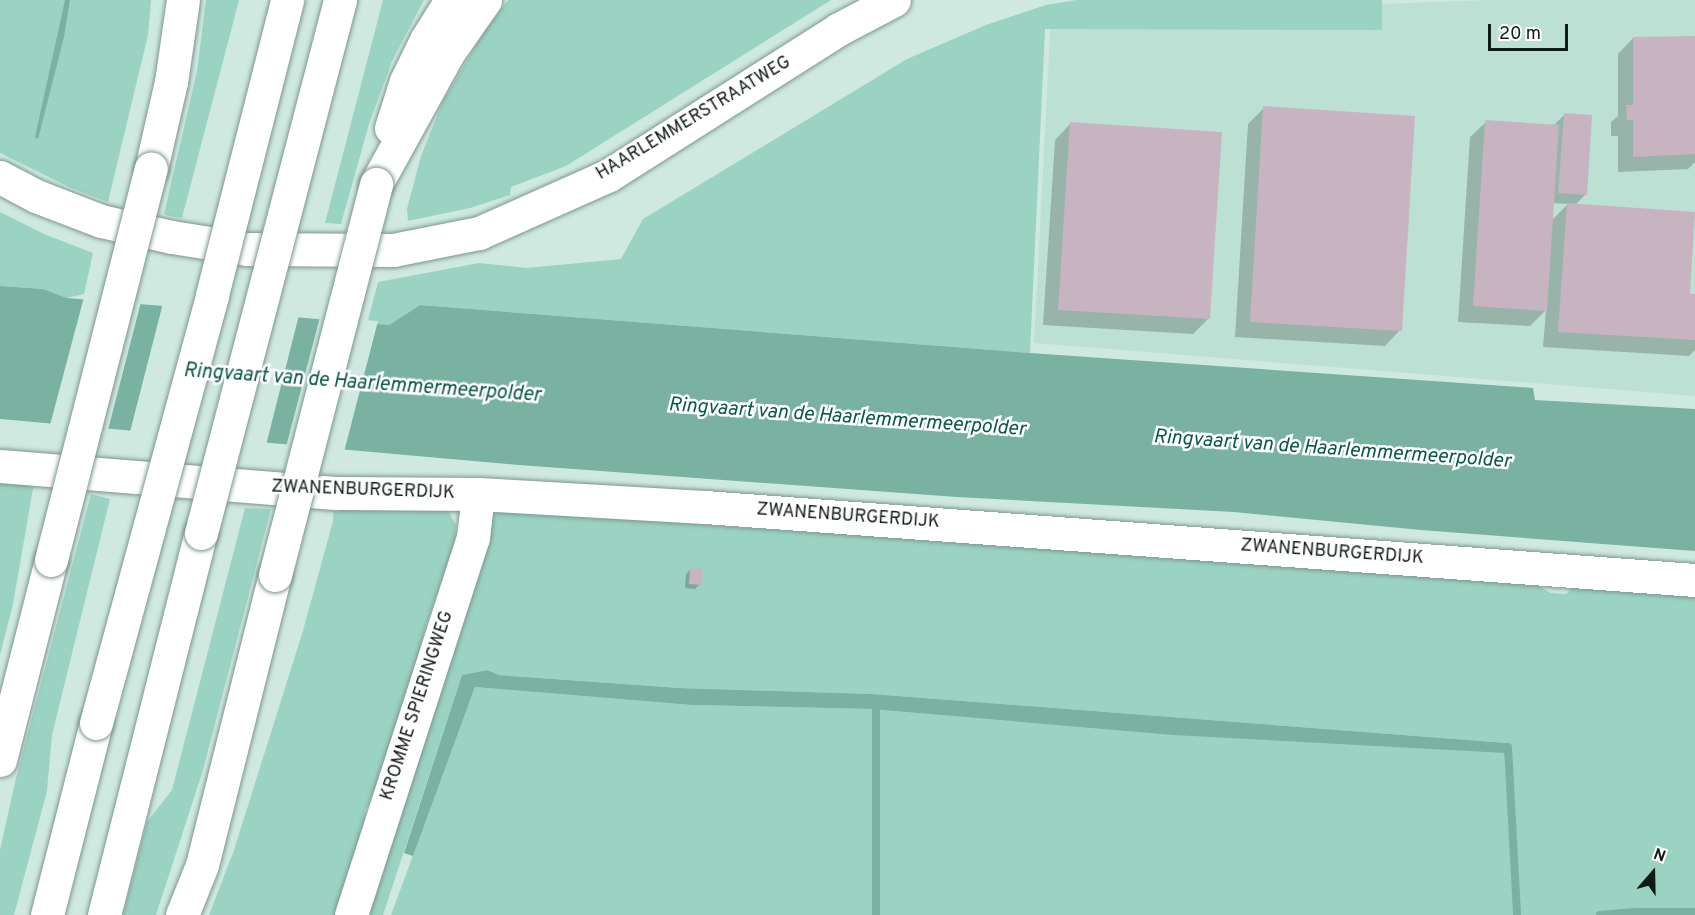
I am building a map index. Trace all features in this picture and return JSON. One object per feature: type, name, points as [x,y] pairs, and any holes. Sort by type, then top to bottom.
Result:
[{"type":"main road","points":[[0,760],[151,169],[171,82],[183,0]]},
{"type":"main road","points":[[46,915],[212,295],[287,0]]},
{"type":"main road","points":[[105,915],[340,0]]},
{"type":"main road","points":[[182,915],[202,865],[376,184],[406,81],[426,40],[451,0]]},
{"type":"main road","points":[[376,184],[448,53],[484,0]]},
{"type":"main road","name":"HAARLEMMERSTRAATWEG","points":[[0,177],[36,196],[101,221],[172,237],[247,249],[393,250],[479,233],[609,175],[839,29],[894,0]]},
{"type":"main road","name":"ZWANENBURGERDIJK","points":[[0,466],[338,493],[478,494],[705,507],[1695,580]]},
{"type":"main road","name":"KROMME SPIERINGWEG","points":[[351,915],[473,538],[478,494]]},
{"type":"shaded area","points":[[0,0],[151,0],[148,35],[108,202],[71,188],[0,153]]},
{"type":"shaded area","points":[[206,0],[239,0],[182,218],[164,214],[197,71]]},
{"type":"shaded area","points":[[383,0],[424,0],[392,61],[369,124],[341,224],[325,223]]},
{"type":"shaded area","points":[[508,0],[831,0],[566,166],[511,187],[510,195],[470,208],[408,221],[407,209],[421,156],[443,101],[484,32]]},
{"type":"shaded area","points":[[1076,0],[1382,0],[1382,30],[1045,29],[1030,353],[420,305],[389,325],[367,324],[378,282],[479,263],[527,268],[621,259],[643,219],[907,59],[986,25],[1046,5]]},
{"type":"shaded area","points":[[1488,0],[1695,0],[1695,396],[1034,343],[1051,16]]},
{"type":"shaded area","points":[[0,212],[44,234],[93,253],[84,294],[67,298],[43,289],[0,286]]},
{"type":"shaded area","points":[[0,478],[34,483],[13,604],[0,655]]},
{"type":"shaded area","points":[[91,494],[110,499],[52,735],[47,791],[14,915],[0,915],[0,850],[16,778]]},
{"type":"shaded area","points":[[334,500],[429,504],[448,511],[456,525],[455,544],[426,625],[394,748],[365,811],[363,852],[343,915],[209,915],[233,853],[302,634],[333,521]]},
{"type":"shaded area","points":[[245,508],[271,509],[203,770],[156,915],[123,915],[147,822],[172,790]]},
{"type":"shaded area","points":[[507,508],[708,525],[1528,580],[1551,593],[1566,594],[1578,583],[1695,592],[1695,915],[391,915],[475,687],[691,705],[872,709],[1511,746],[1507,743],[872,694],[680,688],[499,675],[486,670],[462,675],[383,915],[364,915],[484,521]]},
{"type":"water","points":[[65,0],[70,0],[64,37],[38,139],[35,137]]},
{"type":"water","name":"Ringvaart van de Haarlemmermeerpolder","points":[[0,286],[43,289],[67,298],[389,325],[420,305],[1030,353],[1533,388],[1535,400],[1695,409],[1695,551],[1421,530],[1234,512],[957,497],[519,465],[0,419]]},
{"type":"water","points":[[487,670],[499,675],[680,688],[872,694],[1507,743],[1511,746],[1505,753],[1173,735],[872,709],[691,705],[475,687],[413,856],[404,853],[462,675]]},
{"type":"pier","points":[[84,297],[141,302],[108,430],[50,425]]},
{"type":"pier","points":[[163,303],[299,315],[266,445],[130,432]]},
{"type":"pier","points":[[320,317],[378,321],[344,452],[286,447]]},
{"type":"building","points":[[1695,36],[1695,154],[1633,157],[1633,120],[1627,120],[1626,105],[1633,105],[1633,37]]},
{"type":"building","points":[[1263,106],[1415,116],[1402,331],[1250,322]]},
{"type":"building","points":[[1564,113],[1592,115],[1587,195],[1558,193]]},
{"type":"building","points":[[1485,120],[1559,125],[1547,311],[1473,306]]},
{"type":"building","points":[[1070,122],[1222,132],[1210,319],[1058,310]]},
{"type":"building","points":[[1567,203],[1695,212],[1690,294],[1695,294],[1695,340],[1558,332]]},
{"type":"building","points":[[690,568],[703,569],[702,585],[689,584]]},
{"type":"waterway","points":[[876,699],[876,915]]},
{"type":"waterway","points":[[1508,747],[1517,915]]},
{"type":"waterway","points":[[1600,915],[1637,912],[1695,912]]}]
